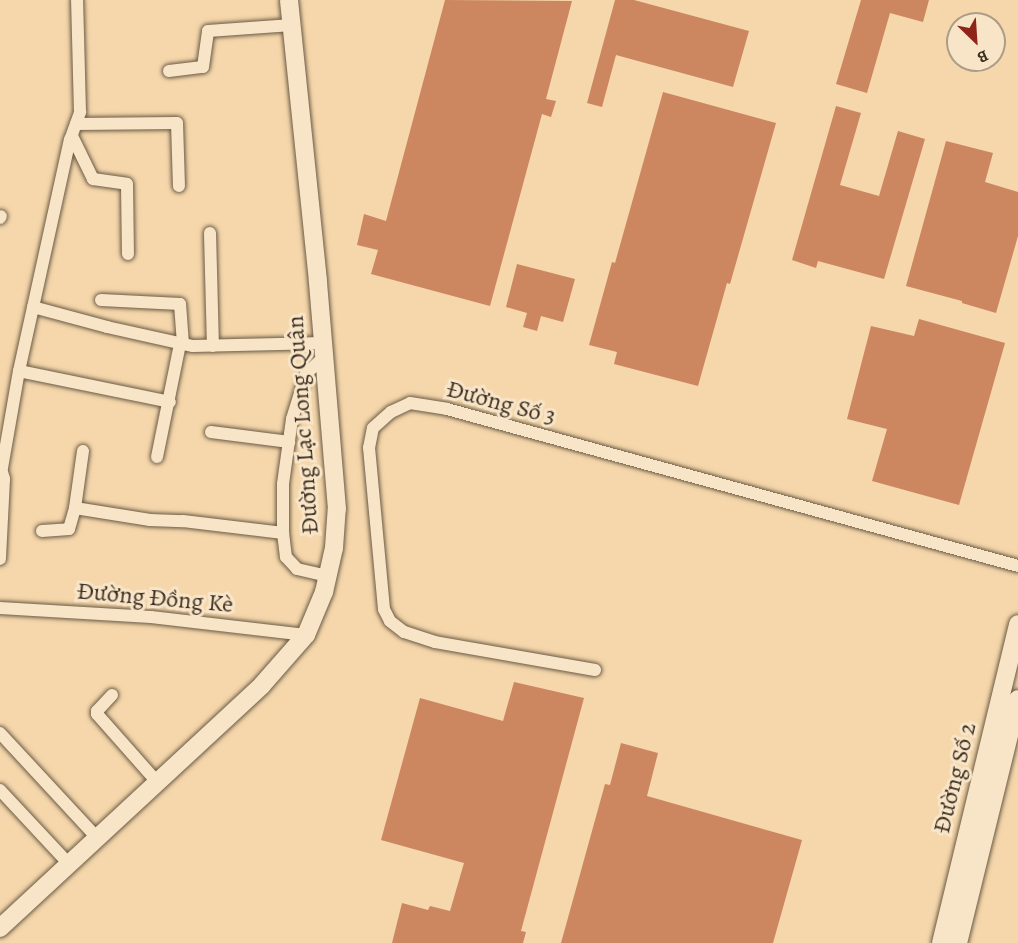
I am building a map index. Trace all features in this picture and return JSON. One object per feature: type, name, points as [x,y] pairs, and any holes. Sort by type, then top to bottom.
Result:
[{"type":"street","points":[[0,559],[1,466],[33,307],[80,112],[77,0]]},
{"type":"street","name":"Đường Lạc Long Quân","points":[[0,928],[262,686],[306,635],[328,576],[334,548],[337,509],[324,350],[289,0]]},
{"type":"street","points":[[169,71],[204,67],[208,31],[292,24]]},
{"type":"street","points":[[74,130],[177,123],[179,186]]},
{"type":"street","points":[[74,130],[93,179],[127,184],[128,254]]},
{"type":"street","points":[[210,233],[213,346]]},
{"type":"street","points":[[101,300],[180,304],[181,344],[157,457]]},
{"type":"street","points":[[33,307],[181,344],[324,350]]},
{"type":"street","points":[[324,350],[306,374],[292,419],[283,484],[283,533],[286,557],[297,569],[328,576]]},
{"type":"street","points":[[19,371],[170,402]]},
{"type":"street","name":"Đường Số 3","points":[[595,670],[435,642],[404,632],[390,621],[384,609],[369,448],[373,428],[392,412],[410,403],[447,409],[1018,566]]},
{"type":"street","points":[[211,432],[289,442]]},
{"type":"street","points":[[42,531],[69,529],[80,509],[83,451]]},
{"type":"street","points":[[80,509],[150,520],[183,521],[283,533]]},
{"type":"street","name":"Đường Đồng Kè","points":[[0,608],[151,616],[306,635]]},
{"type":"street","name":"Đường Số 2","points":[[941,943],[1018,624]]},
{"type":"street","points":[[112,695],[97,711],[97,714],[158,783]]},
{"type":"street","name":"Đường Số 2","points":[[958,943],[1018,699]]},
{"type":"street","points":[[0,733],[98,839]]},
{"type":"street","points":[[0,790],[70,865]]},
{"type":"building","points":[[445,0],[572,1],[546,99],[556,101],[551,117],[542,114],[490,306],[371,274],[378,250],[357,245],[364,214],[386,221]]},
{"type":"building","points":[[615,0],[634,0],[749,31],[733,87],[616,55],[602,107],[587,103]]},
{"type":"building","points":[[861,0],[929,0],[923,22],[890,13],[867,93],[836,84]]},
{"type":"building","points":[[663,92],[776,123],[698,386],[614,364],[617,352],[589,345],[612,262],[615,263]]},
{"type":"building","points":[[836,106],[861,113],[840,185],[879,196],[898,131],[925,139],[884,279],[818,261],[816,268],[792,260]]},
{"type":"building","points":[[946,141],[993,153],[985,182],[1018,192],[1018,236],[996,313],[906,286]]},
{"type":"building","points":[[517,264],[575,279],[563,322],[541,316],[537,331],[523,327],[527,313],[506,307]]},
{"type":"building","points":[[919,319],[1005,343],[959,505],[872,481],[887,429],[847,419],[871,326],[914,336]]},
{"type":"building","points":[[514,682],[584,698],[521,931],[526,932],[523,943],[392,943],[402,903],[428,910],[430,906],[450,911],[464,863],[381,840],[420,698],[503,721]]},
{"type":"building","points":[[621,743],[658,753],[647,796],[802,840],[773,943],[561,943],[605,784],[610,785]]}]
